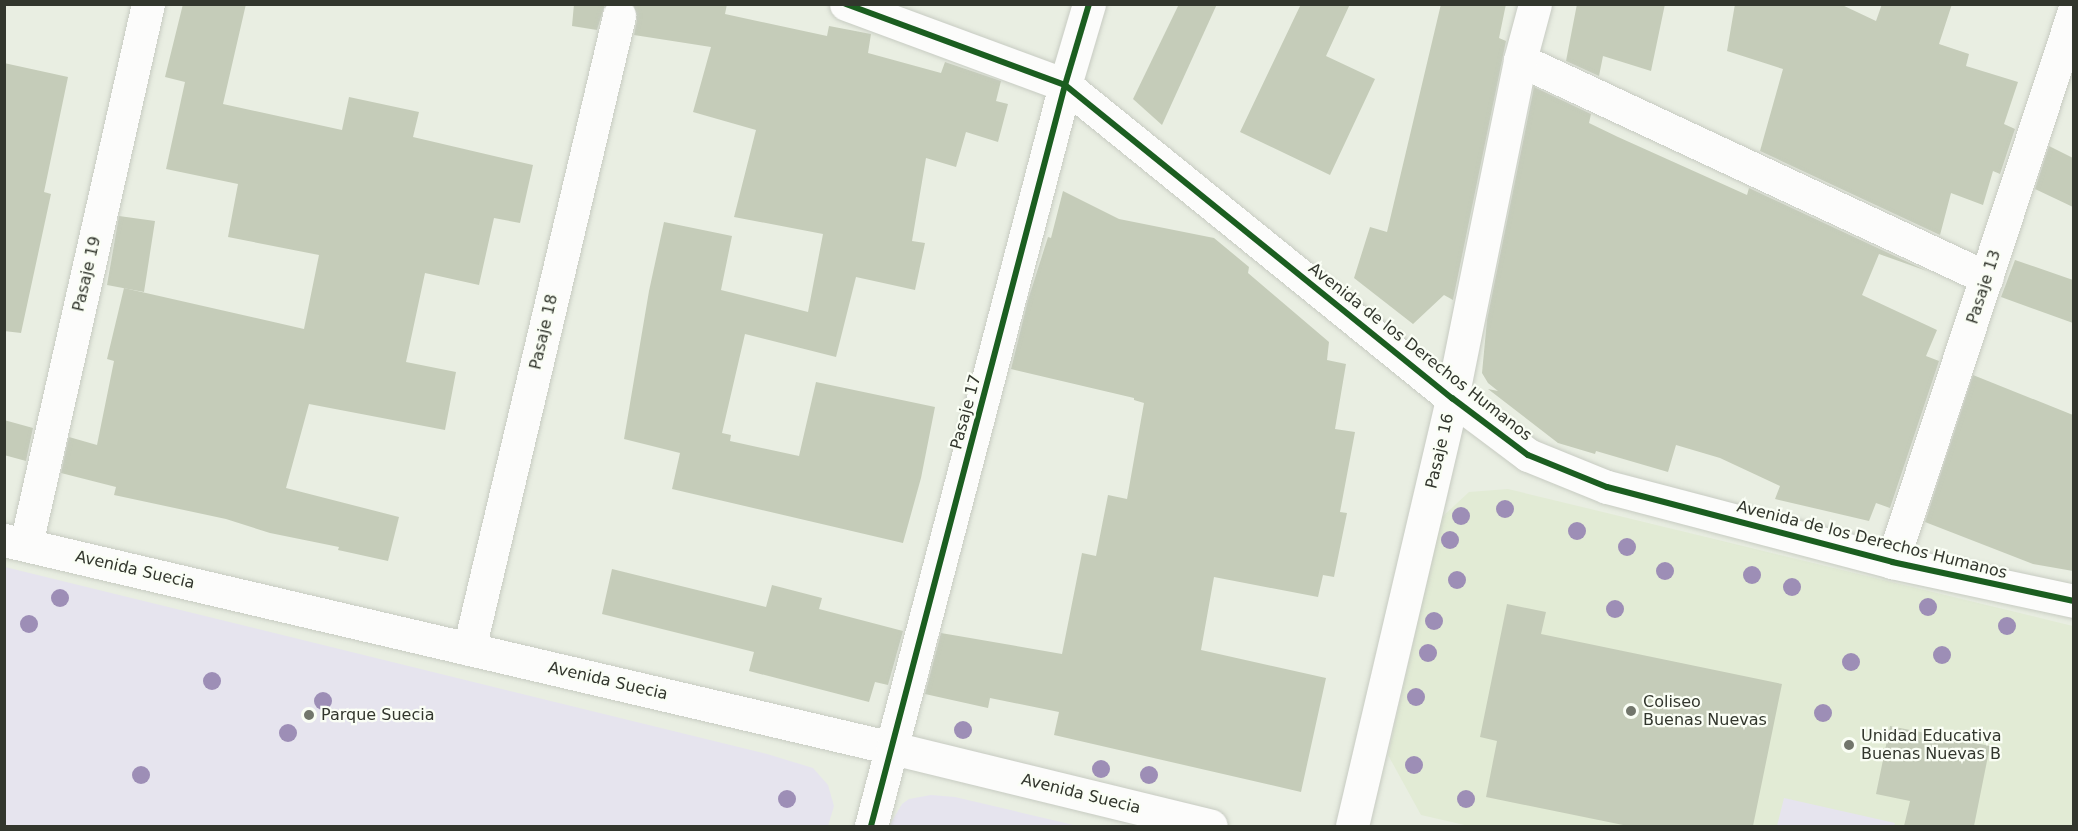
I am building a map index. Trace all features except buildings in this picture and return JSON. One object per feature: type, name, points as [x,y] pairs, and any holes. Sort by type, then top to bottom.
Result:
[{"type":"street","name":"Pasaje 19","points":[[15,542],[148,4]]},
{"type":"street","name":"Avenida de los Derechos Humanos","points":[[846,4],[1065,85],[1452,398],[1528,455],[1607,488],[1892,562],[2073,601]]},
{"type":"street","name":"Pasaje 17","points":[[871,826],[1065,85],[1089,4]]},
{"type":"street","name":"Pasaje 16","points":[[1352,826],[1452,398],[1520,60],[1535,4]]},
{"type":"street","name":"Pasaje 13","points":[[1892,562],[2073,11]]},
{"type":"street","name":"Pasaje 18","points":[[469,649],[618,16]]},
{"type":"street","points":[[1520,60],[1987,278]]},
{"type":"street","name":"Avenida Suecia","points":[[15,542],[892,748],[1211,826]]},
{"type":"shaded area","points":[[1508,489],[2073,626],[2073,826],[1469,826],[1421,815],[1388,755],[1441,518],[1469,492]]},
{"type":"shaded area","name":"Parque Suecia","points":[[5,567],[767,754],[813,768],[828,785],[834,806],[828,826],[5,826]]},
{"type":"shaded area","points":[[931,795],[955,797],[1078,826],[889,826],[902,804],[909,799]]},
{"type":"shaded area","points":[[1784,798],[1895,823],[1894,826],[1777,826]]},
{"type":"cycle path","points":[[846,4],[1065,85],[1452,398],[1528,455],[1607,487],[1892,562],[2074,601]]},
{"type":"cycle path","points":[[871,826],[1065,85],[1089,4]]},
{"type":"place","name":"Coliseo Buenas Nuevas","points":[[1631,711]]},
{"type":"place","name":"Parque Suecia","points":[[309,715]]},
{"type":"place","name":"Unidad Educativa Buenas Nuevas B","points":[[1849,745]]}]
